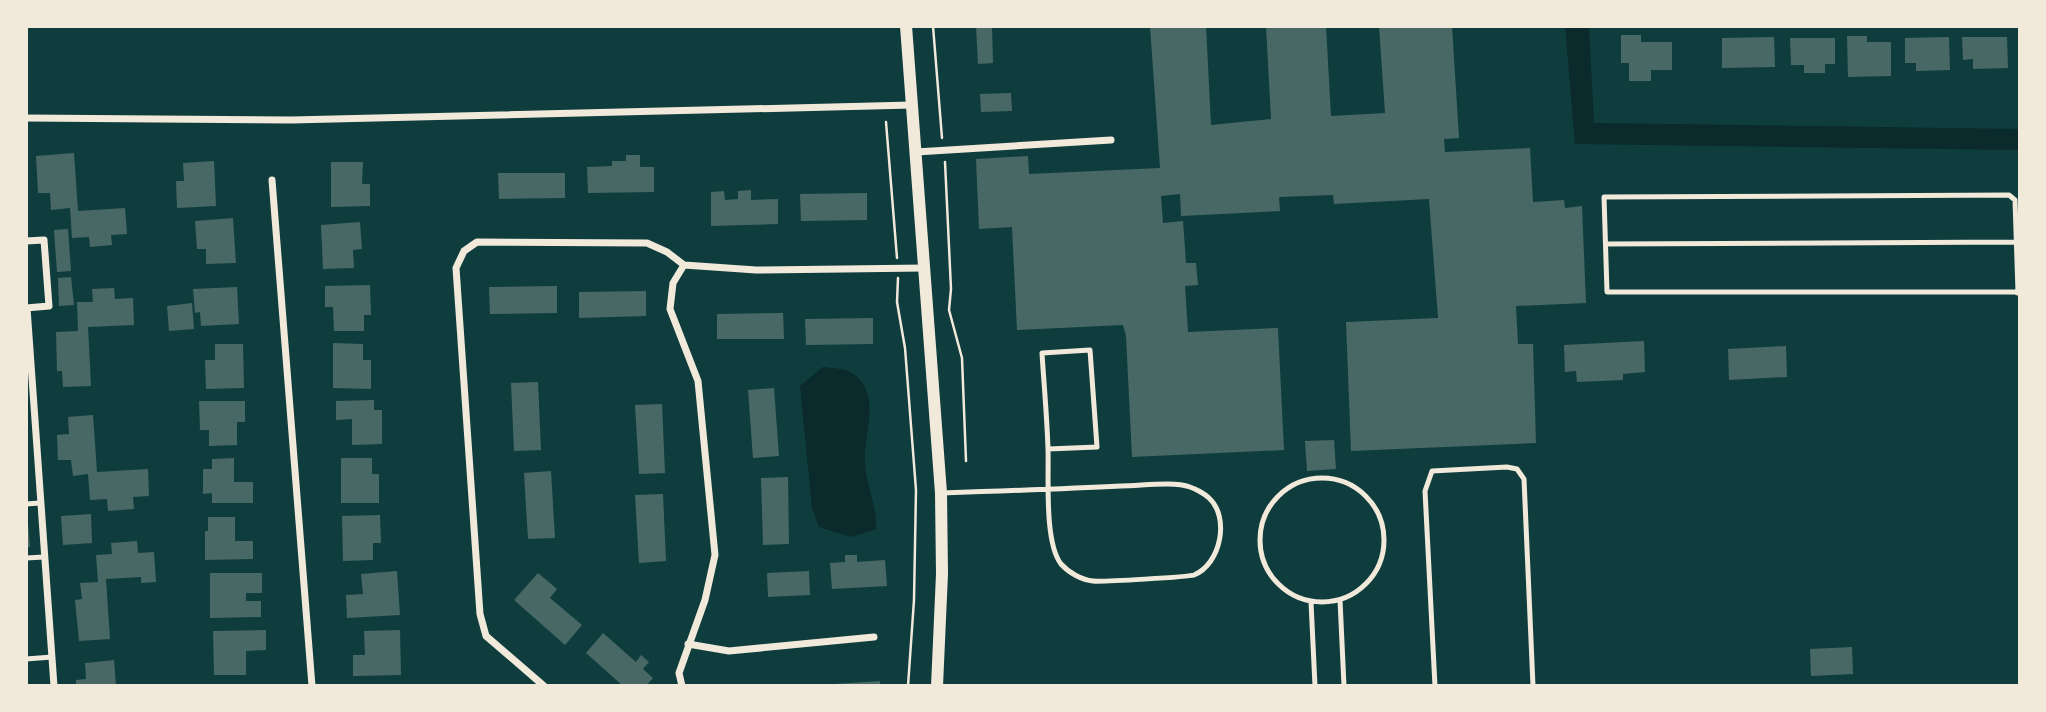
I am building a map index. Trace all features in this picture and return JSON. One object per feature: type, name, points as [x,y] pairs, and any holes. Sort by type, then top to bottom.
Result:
[{"type":"street","points":[[906,26],[941,493],[942,574],[937,686]]},
{"type":"street","points":[[26,118],[292,120],[912,105]]},
{"type":"street","points":[[916,152],[1111,140]]},
{"type":"street","points":[[272,180],[312,686]]},
{"type":"street","points":[[26,241],[44,240],[49,306],[27,308],[54,686]]},
{"type":"street","points":[[544,686],[486,636],[480,614],[456,268],[464,251],[477,242],[647,243],[667,252],[684,265],[756,271],[924,268]]},
{"type":"street","points":[[682,686],[679,673],[705,600],[715,555],[698,381],[670,309],[673,283],[684,265]]},
{"type":"street","points":[[688,644],[729,651],[874,637]]},
{"type":"lane","points":[[2009,195],[2015,200],[2019,292],[1607,292],[1605,244],[1604,197],[2009,195]]},
{"type":"lane","points":[[1605,244],[2016,242]]},
{"type":"lane","points":[[941,493],[1048,489],[1164,485],[1190,487],[1209,498],[1220,513],[1221,541],[1213,559],[1195,575],[1093,581],[1072,573],[1059,562],[1051,533],[1048,489],[1048,449],[1042,353],[1090,350],[1097,447],[1048,449]]},
{"type":"lane","points":[[1435,686],[1425,491],[1429,476],[1432,471],[1507,467],[1517,469],[1524,480],[1533,686]]},
{"type":"lane","points":[[1327,477],[1348,482],[1367,496],[1376,507],[1385,535],[1382,559],[1376,573],[1361,589],[1340,600],[1311,602],[1297,598],[1279,586],[1269,574],[1263,560],[1259,542],[1266,512],[1282,491],[1305,479],[1327,477]]},
{"type":"lane","points":[[26,504],[40,503]]},
{"type":"lane","points":[[26,558],[44,557]]},
{"type":"lane","points":[[1340,600],[1344,686]]},
{"type":"lane","points":[[1311,602],[1315,686]]},
{"type":"lane","points":[[26,659],[52,657]]},
{"type":"path","points":[[933,26],[941,126]]},
{"type":"path","points":[[886,122],[897,256]]},
{"type":"path","points":[[945,169],[951,289],[949,310],[961,358],[966,461]]},
{"type":"path","points":[[898,279],[897,302],[905,348],[916,490],[914,600],[908,686]]},
{"type":"water","points":[[1565,26],[1589,26],[1594,123],[2020,129],[2020,150],[1575,144]]},
{"type":"water","points":[[823,367],[850,372],[860,380],[869,401],[865,463],[876,529],[851,537],[819,527],[812,508],[800,386]]},
{"type":"building","points":[[976,26],[992,26],[993,63],[978,64]]},
{"type":"building","points":[[1150,26],[1206,26],[1211,125],[1271,119],[1266,26],[1326,26],[1331,116],[1385,113],[1379,26],[1452,26],[1459,138],[1444,139],[1445,152],[1530,148],[1533,202],[1564,200],[1565,208],[1582,206],[1586,303],[1516,306],[1518,344],[1533,344],[1536,443],[1351,451],[1346,322],[1438,318],[1429,199],[1334,204],[1333,195],[1279,197],[1280,211],[1181,216],[1180,194],[1161,196],[1163,223],[1183,221],[1186,263],[1196,263],[1198,285],[1185,286],[1188,332],[1278,328],[1284,450],[1132,457],[1126,336],[1123,325],[1017,330],[1012,227],[979,229],[976,159],[1028,156],[1029,174],[1160,168]]},
{"type":"building","points":[[1621,35],[1641,35],[1641,42],[1672,42],[1672,70],[1651,70],[1651,81],[1629,81],[1629,63],[1621,63]]},
{"type":"building","points":[[1847,36],[1867,36],[1867,42],[1891,42],[1891,76],[1848,77]]},
{"type":"building","points":[[1774,37],[1775,67],[1722,68],[1722,38]]},
{"type":"building","points":[[1949,37],[1950,70],[1916,71],[1916,63],[1905,63],[1905,38]]},
{"type":"building","points":[[1962,37],[2007,37],[2008,68],[1973,69],[1973,59],[1963,60]]},
{"type":"building","points":[[1790,38],[1835,38],[1835,64],[1825,64],[1825,73],[1804,73],[1804,65],[1791,65]]},
{"type":"building","points":[[1011,93],[1012,111],[981,112],[980,94]]},
{"type":"building","points":[[74,153],[78,211],[125,208],[127,234],[111,235],[112,245],[90,247],[89,237],[72,238],[70,208],[51,210],[50,193],[38,193],[36,156]]},
{"type":"building","points":[[626,155],[640,155],[640,167],[654,167],[654,192],[588,193],[587,167],[612,166],[612,161],[626,161]]},
{"type":"building","points":[[214,161],[216,206],[177,208],[176,181],[184,181],[183,163]]},
{"type":"building","points":[[331,162],[363,162],[362,184],[370,184],[370,206],[331,207]]},
{"type":"building","points":[[498,173],[565,173],[565,198],[499,199]]},
{"type":"building","points":[[751,190],[751,200],[778,199],[778,224],[711,226],[711,192],[724,191],[725,200],[738,199],[738,191]]},
{"type":"building","points":[[867,193],[867,220],[801,221],[800,194]]},
{"type":"building","points":[[233,218],[236,263],[206,264],[206,249],[197,249],[195,221]]},
{"type":"building","points":[[360,222],[362,249],[353,250],[354,268],[323,269],[321,225]]},
{"type":"building","points":[[68,229],[71,271],[57,272],[54,230]]},
{"type":"building","points":[[71,277],[74,305],[59,306],[58,278]]},
{"type":"building","points":[[370,285],[371,315],[364,315],[364,331],[334,331],[333,307],[325,307],[325,286]]},
{"type":"building","points":[[557,286],[557,313],[490,314],[489,287]]},
{"type":"building","points":[[237,287],[239,324],[201,326],[200,312],[195,313],[193,289]]},
{"type":"building","points":[[114,288],[115,299],[133,298],[134,325],[88,327],[91,386],[63,387],[62,371],[57,371],[56,332],[78,331],[77,302],[93,302],[92,289]]},
{"type":"building","points":[[646,291],[646,316],[579,318],[579,292]]},
{"type":"building","points":[[192,303],[194,329],[169,331],[167,306]]},
{"type":"building","points":[[783,313],[784,339],[717,339],[717,314]]},
{"type":"building","points":[[873,318],[873,344],[806,345],[805,319]]},
{"type":"building","points":[[1644,341],[1645,372],[1623,374],[1623,380],[1577,382],[1576,371],[1565,372],[1564,345]]},
{"type":"building","points":[[333,343],[363,344],[363,360],[371,360],[371,389],[333,388]]},
{"type":"building","points":[[215,344],[243,344],[244,388],[206,389],[205,360],[215,360]]},
{"type":"building","points":[[1786,346],[1787,377],[1729,380],[1728,349]]},
{"type":"building","points":[[538,382],[541,450],[514,451],[511,383]]},
{"type":"building","points":[[774,388],[779,456],[753,458],[748,390]]},
{"type":"building","points":[[374,400],[374,410],[382,410],[382,444],[352,445],[352,419],[336,420],[336,401]]},
{"type":"building","points":[[199,401],[245,401],[245,422],[237,422],[237,445],[209,446],[209,430],[200,430]]},
{"type":"building","points":[[662,404],[665,473],[639,474],[635,405]]},
{"type":"building","points":[[93,415],[97,472],[148,469],[149,496],[133,497],[134,509],[108,511],[107,499],[90,500],[88,474],[73,476],[71,460],[58,460],[57,435],[69,434],[68,417]]},
{"type":"building","points":[[1334,440],[1336,469],[1307,471],[1305,441]]},
{"type":"building","points":[[234,458],[234,482],[253,482],[253,503],[212,503],[212,493],[203,494],[203,469],[212,469],[212,459]]},
{"type":"building","points":[[341,458],[372,458],[372,474],[379,474],[379,503],[341,503]]},
{"type":"building","points":[[551,471],[555,538],[528,539],[524,473]]},
{"type":"building","points":[[788,477],[789,544],[763,545],[761,478]]},
{"type":"building","points":[[663,494],[666,561],[639,563],[635,495]]},
{"type":"building","points":[[91,514],[92,543],[63,545],[61,516]]},
{"type":"building","points":[[380,515],[381,543],[373,543],[373,560],[343,561],[342,516]]},
{"type":"building","points":[[208,517],[235,517],[235,541],[253,541],[253,559],[205,560]]},
{"type":"building","points":[[28,522],[30,547],[26,547]]},
{"type":"building","points":[[137,541],[138,553],[154,552],[156,582],[141,583],[141,577],[106,579],[110,639],[79,641],[75,600],[82,599],[80,583],[98,582],[96,555],[112,554],[111,543]]},
{"type":"building","points":[[845,555],[857,555],[857,562],[885,560],[887,586],[832,589],[830,563],[845,562]]},
{"type":"building","points":[[397,571],[400,615],[347,618],[346,595],[363,594],[361,574]]},
{"type":"building","points":[[809,571],[810,595],[768,597],[767,573]]},
{"type":"building","points":[[210,573],[262,573],[262,593],[246,593],[246,601],[261,601],[261,617],[210,618]]},
{"type":"building","points":[[538,573],[557,589],[550,598],[582,625],[565,645],[514,600]]},
{"type":"building","points":[[266,630],[266,650],[246,651],[246,675],[214,675],[213,631]]},
{"type":"building","points":[[400,630],[401,675],[353,676],[353,655],[365,655],[364,631]]},
{"type":"building","points":[[603,633],[636,662],[641,655],[649,662],[643,669],[653,678],[646,686],[623,686],[586,653]]},
{"type":"building","points":[[1852,647],[1853,674],[1811,676],[1810,649]]},
{"type":"building","points":[[114,660],[116,686],[76,686],[76,680],[86,679],[85,663]]},
{"type":"building","points":[[880,681],[880,686],[834,686],[834,684]]}]
